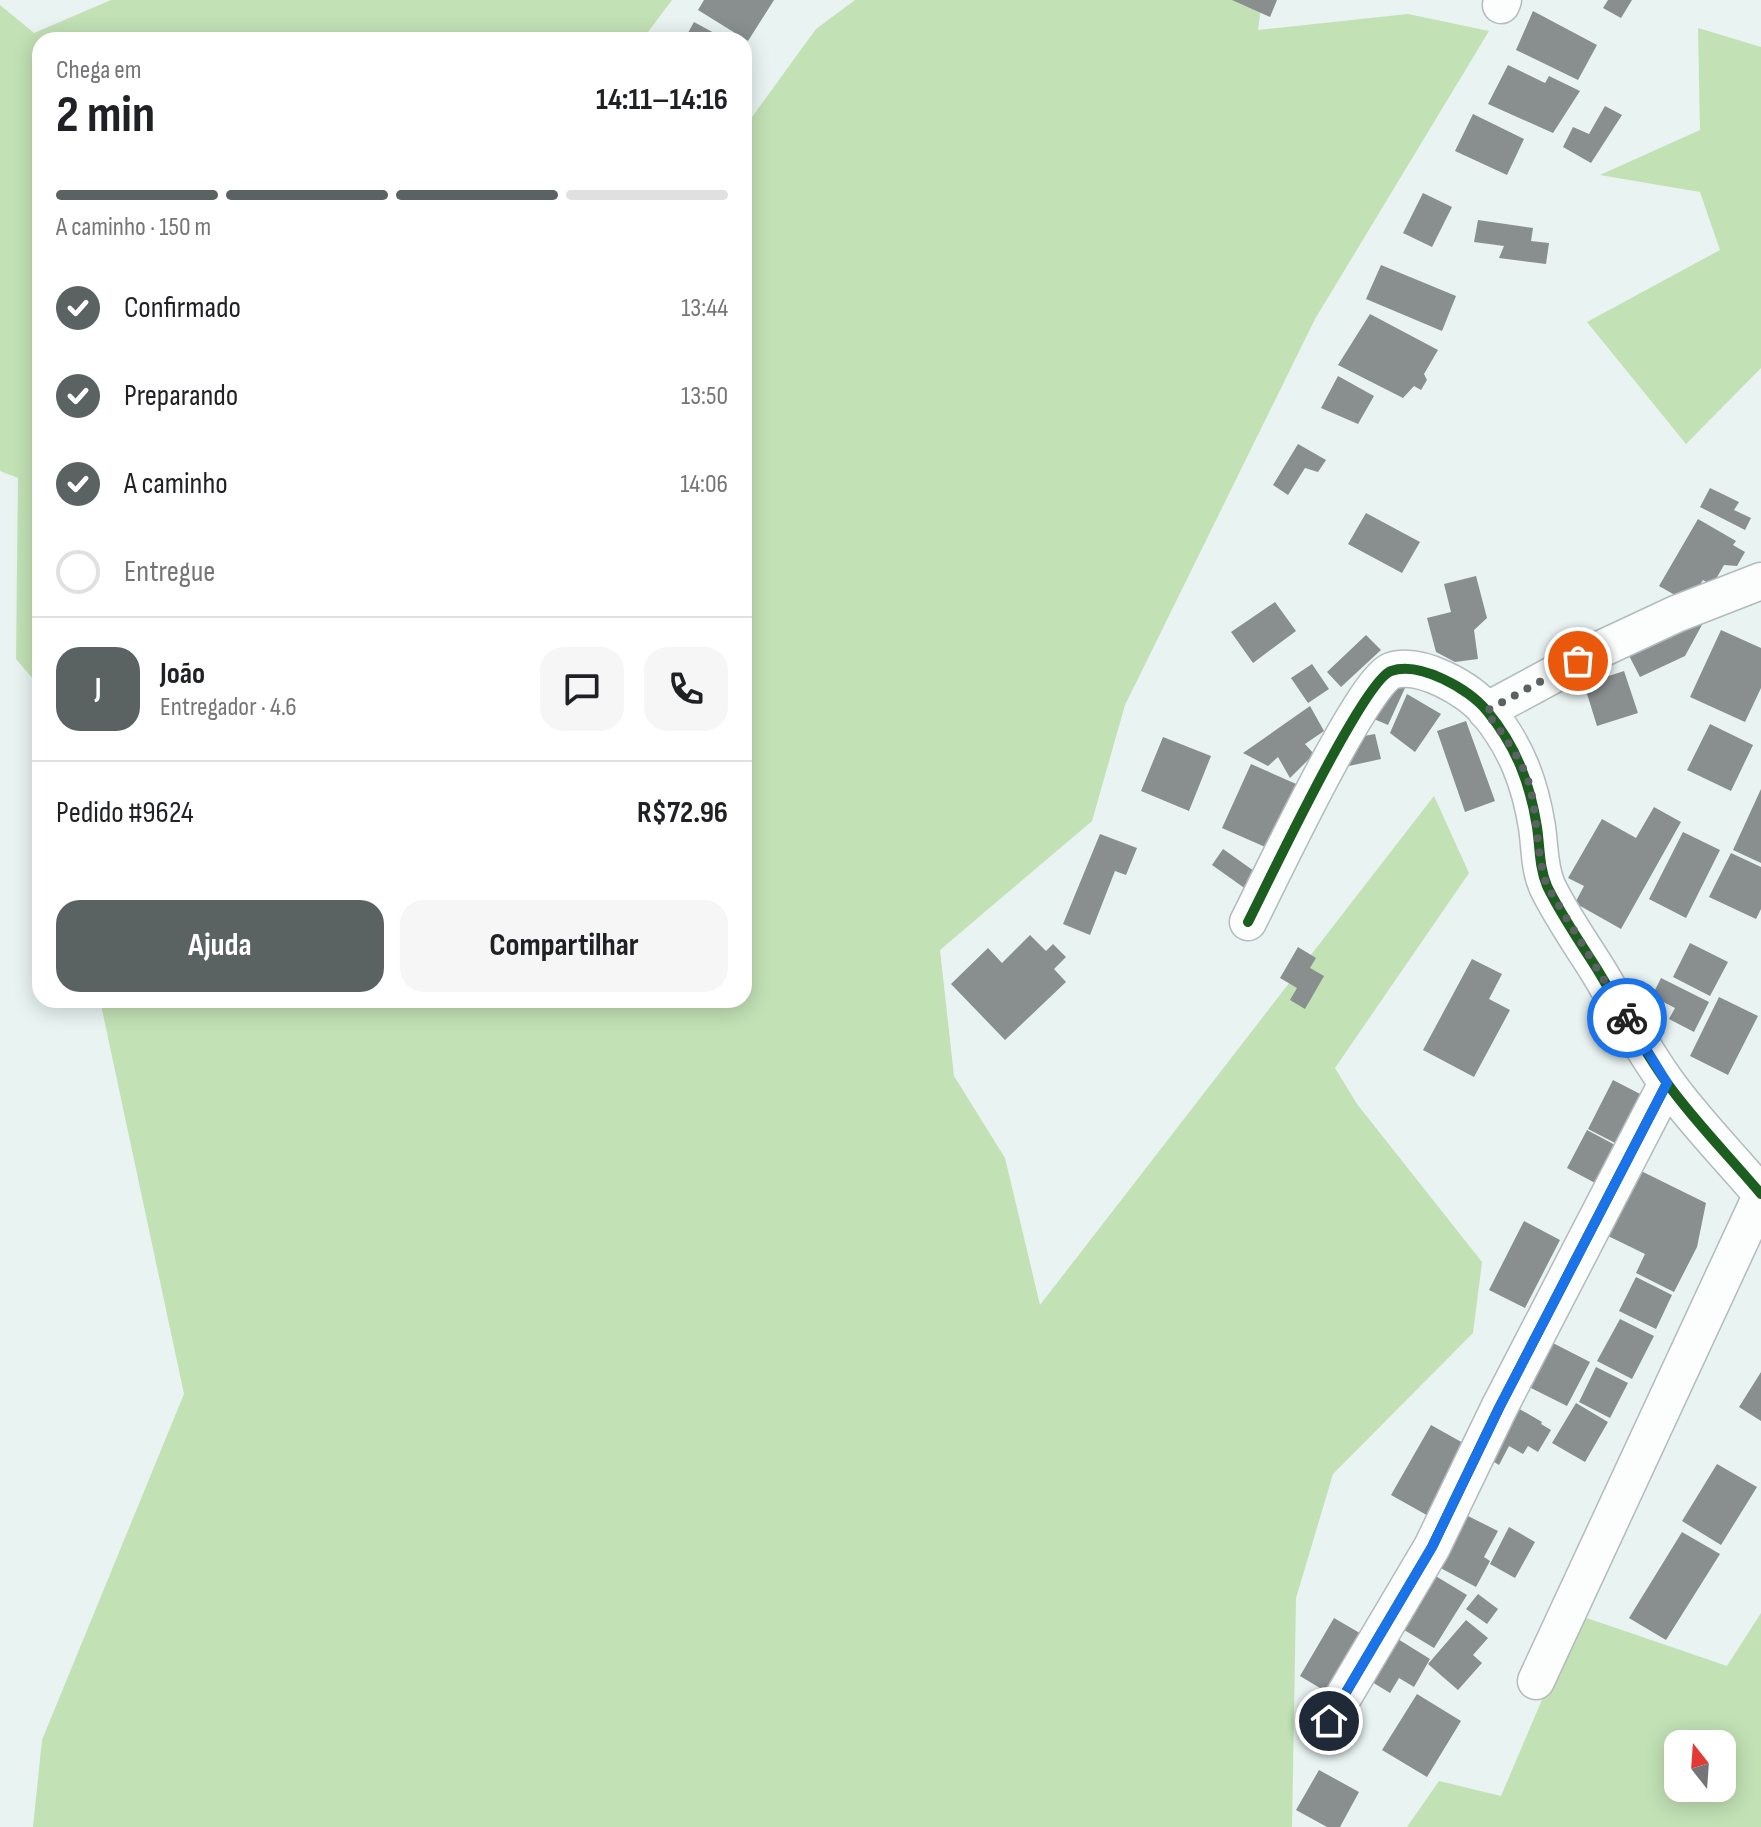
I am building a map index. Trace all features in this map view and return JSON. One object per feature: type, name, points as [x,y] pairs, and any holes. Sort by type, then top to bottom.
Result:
[{"type":"street","points":[[1486,711],[1613,643],[1676,614],[1761,581]]},
{"type":"street","points":[[1248,922],[1351,720],[1381,676],[1393,670],[1411,668],[1436,675],[1471,697],[1486,711],[1511,748],[1529,784],[1538,830],[1540,867],[1547,886],[1667,1083],[1761,1195],[1536,1681]]},
{"type":"street","points":[[1329,1721],[1432,1547],[1499,1408],[1667,1083]]},
{"type":"green space","points":[[111,0],[672,0],[648,32],[36,32]]},
{"type":"green space","points":[[855,0],[1262,0],[1258,30],[1408,14],[1489,31],[1315,319],[1125,705],[1092,821],[940,950],[954,1076],[1005,1158],[1040,1305],[1434,796],[1469,873],[1335,1068],[1357,1104],[1482,1262],[1473,1333],[1333,1474],[1296,1598],[1292,1827],[33,1827],[42,1740],[184,1394],[102,1008],[752,1008],[752,117],[816,29]]},
{"type":"green space","points":[[0,5],[33,32],[32,678],[16,659],[18,478],[0,471]]},
{"type":"green space","points":[[1698,28],[1761,47],[1761,368],[1686,444],[1587,322],[1720,250],[1700,192],[1600,175],[1700,130]]},
{"type":"green space","points":[[1761,1613],[1761,1827],[1407,1827],[1439,1781],[1501,1796],[1578,1615],[1727,1666]]},
{"type":"building","points":[[704,0],[774,0],[752,35],[752,32],[733,32],[698,10]]},
{"type":"building","points":[[1232,0],[1277,0],[1270,17]]},
{"type":"building","points":[[1608,0],[1632,0],[1621,18],[1603,8]]},
{"type":"building","points":[[1533,11],[1597,45],[1578,80],[1516,50]]},
{"type":"building","points":[[694,22],[712,32],[688,32]]},
{"type":"building","points":[[1508,65],[1545,83],[1549,76],[1580,91],[1553,133],[1488,104]]},
{"type":"building","points":[[1605,106],[1622,115],[1591,163],[1563,147],[1573,127],[1589,134]]},
{"type":"building","points":[[1473,114],[1524,139],[1507,175],[1455,151]]},
{"type":"building","points":[[1423,193],[1452,207],[1432,247],[1403,233]]},
{"type":"building","points":[[1478,220],[1533,228],[1531,241],[1549,243],[1546,264],[1499,258],[1504,246],[1474,242]]},
{"type":"building","points":[[1381,265],[1456,296],[1442,331],[1366,299]]},
{"type":"building","points":[[1370,314],[1438,350],[1424,374],[1427,380],[1421,390],[1414,386],[1403,398],[1338,365]]},
{"type":"building","points":[[1338,376],[1374,396],[1358,424],[1321,408]]},
{"type":"building","points":[[1298,444],[1326,460],[1318,472],[1305,468],[1288,495],[1273,485]]},
{"type":"building","points":[[1710,488],[1739,502],[1734,510],[1751,518],[1745,530],[1700,507]]},
{"type":"building","points":[[1366,513],[1420,542],[1402,573],[1348,544]]},
{"type":"building","points":[[1698,519],[1736,541],[1733,545],[1745,552],[1737,566],[1724,565],[1712,586],[1703,580],[1689,603],[1659,586]]},
{"type":"building","points":[[1476,576],[1487,618],[1474,630],[1478,659],[1455,662],[1436,652],[1427,618],[1451,612],[1444,584]]},
{"type":"building","points":[[1275,602],[1296,631],[1253,663],[1231,632]]},
{"type":"building","points":[[1691,613],[1703,623],[1685,656],[1640,677],[1623,644]]},
{"type":"building","points":[[1721,630],[1761,648],[1761,688],[1745,722],[1690,697]]},
{"type":"building","points":[[1366,635],[1381,650],[1341,687],[1327,672]]},
{"type":"building","points":[[1312,664],[1329,689],[1308,703],[1291,678]]},
{"type":"building","points":[[1624,671],[1638,713],[1597,726],[1584,684]]},
{"type":"building","points":[[1384,679],[1405,688],[1388,725],[1367,716]]},
{"type":"building","points":[[1407,694],[1441,714],[1415,752],[1390,733]]},
{"type":"building","points":[[1310,706],[1324,731],[1305,744],[1314,754],[1290,778],[1278,757],[1268,766],[1243,753]]},
{"type":"building","points":[[1466,721],[1495,801],[1465,812],[1437,731]]},
{"type":"building","points":[[1710,724],[1753,745],[1731,791],[1687,770]]},
{"type":"building","points":[[1375,734],[1381,759],[1349,766],[1353,738]]},
{"type":"building","points":[[1163,737],[1211,756],[1189,811],[1141,791]]},
{"type":"building","points":[[1251,764],[1303,787],[1274,851],[1222,828]]},
{"type":"building","points":[[1761,789],[1761,863],[1733,850]]},
{"type":"building","points":[[1654,807],[1681,822],[1621,929],[1575,903],[1584,886],[1568,878],[1602,819],[1636,838]]},
{"type":"building","points":[[1683,832],[1720,850],[1686,918],[1649,899]]},
{"type":"building","points":[[1100,834],[1137,848],[1126,875],[1115,871],[1090,935],[1063,924]]},
{"type":"building","points":[[1223,849],[1261,876],[1250,892],[1212,865]]},
{"type":"building","points":[[1731,853],[1761,867],[1761,909],[1756,919],[1709,897]]},
{"type":"building","points":[[1030,935],[1046,951],[1053,944],[1066,957],[1054,969],[1066,982],[1005,1040],[951,984],[988,948],[1002,963]]},
{"type":"building","points":[[1690,943],[1728,962],[1710,996],[1673,977]]},
{"type":"building","points":[[1298,947],[1316,958],[1310,968],[1324,976],[1305,1009],[1290,1000],[1297,988],[1280,978]]},
{"type":"building","points":[[1472,959],[1502,974],[1489,999],[1510,1010],[1474,1077],[1423,1050]]},
{"type":"building","points":[[1661,978],[1709,1002],[1694,1032],[1669,1019],[1675,1008],[1652,996]]},
{"type":"building","points":[[1719,997],[1758,1016],[1728,1075],[1690,1056]]},
{"type":"building","points":[[1613,1080],[1646,1097],[1621,1146],[1588,1129]]},
{"type":"building","points":[[1587,1130],[1617,1146],[1597,1184],[1567,1168]]},
{"type":"building","points":[[1635,1168],[1706,1203],[1697,1247],[1674,1292],[1636,1273],[1645,1254],[1602,1233]]},
{"type":"building","points":[[1524,1221],[1560,1240],[1525,1308],[1489,1290]]},
{"type":"building","points":[[1636,1277],[1672,1295],[1656,1329],[1619,1311]]},
{"type":"building","points":[[1620,1319],[1654,1336],[1632,1379],[1597,1361]]},
{"type":"building","points":[[1549,1341],[1590,1362],[1567,1406],[1527,1386]]},
{"type":"building","points":[[1596,1367],[1628,1383],[1610,1418],[1579,1402]]},
{"type":"building","points":[[1761,1372],[1761,1421],[1739,1407]]},
{"type":"building","points":[[1576,1403],[1608,1422],[1585,1462],[1552,1443]]},
{"type":"building","points":[[1516,1407],[1551,1430],[1538,1452],[1528,1446],[1523,1454],[1509,1446],[1499,1465],[1486,1457]]},
{"type":"building","points":[[1431,1425],[1472,1448],[1432,1518],[1391,1495]]},
{"type":"building","points":[[1717,1464],[1757,1487],[1721,1545],[1682,1521]]},
{"type":"building","points":[[1462,1513],[1498,1531],[1484,1557],[1490,1561],[1476,1587],[1435,1565]]},
{"type":"building","points":[[1509,1527],[1535,1542],[1515,1578],[1490,1564]]},
{"type":"building","points":[[1682,1532],[1720,1554],[1666,1640],[1629,1618]]},
{"type":"building","points":[[1429,1572],[1467,1595],[1434,1648],[1396,1625]]},
{"type":"building","points":[[1478,1594],[1498,1609],[1487,1624],[1466,1609]]},
{"type":"building","points":[[1334,1618],[1370,1639],[1335,1697],[1300,1676]]},
{"type":"building","points":[[1466,1620],[1488,1638],[1473,1655],[1482,1663],[1458,1690],[1428,1664]]},
{"type":"building","points":[[1385,1631],[1430,1659],[1414,1687],[1399,1678],[1390,1693],[1359,1674]]},
{"type":"building","points":[[1417,1694],[1461,1721],[1427,1777],[1382,1750]]},
{"type":"building","points":[[1319,1770],[1359,1792],[1340,1827],[1327,1827],[1296,1810]]},
{"type":"cycle path","points":[[1248,922],[1339,745],[1378,683],[1391,671],[1403,669],[1429,673],[1443,679],[1468,694],[1487,711],[1514,751],[1530,795],[1547,886],[1639,1041],[1701,1126],[1761,1194]]},
{"type":"cycle path","points":[[1329,1721],[1432,1547],[1499,1408],[1667,1083]]},
{"type":"way so far","points":[[1578,661],[1486,711],[1511,748],[1529,784],[1538,830],[1540,867],[1547,886],[1627,1018]]},
{"type":"route","points":[[1329,1721],[1432,1547],[1499,1408],[1667,1083],[1627,1018]]}]
